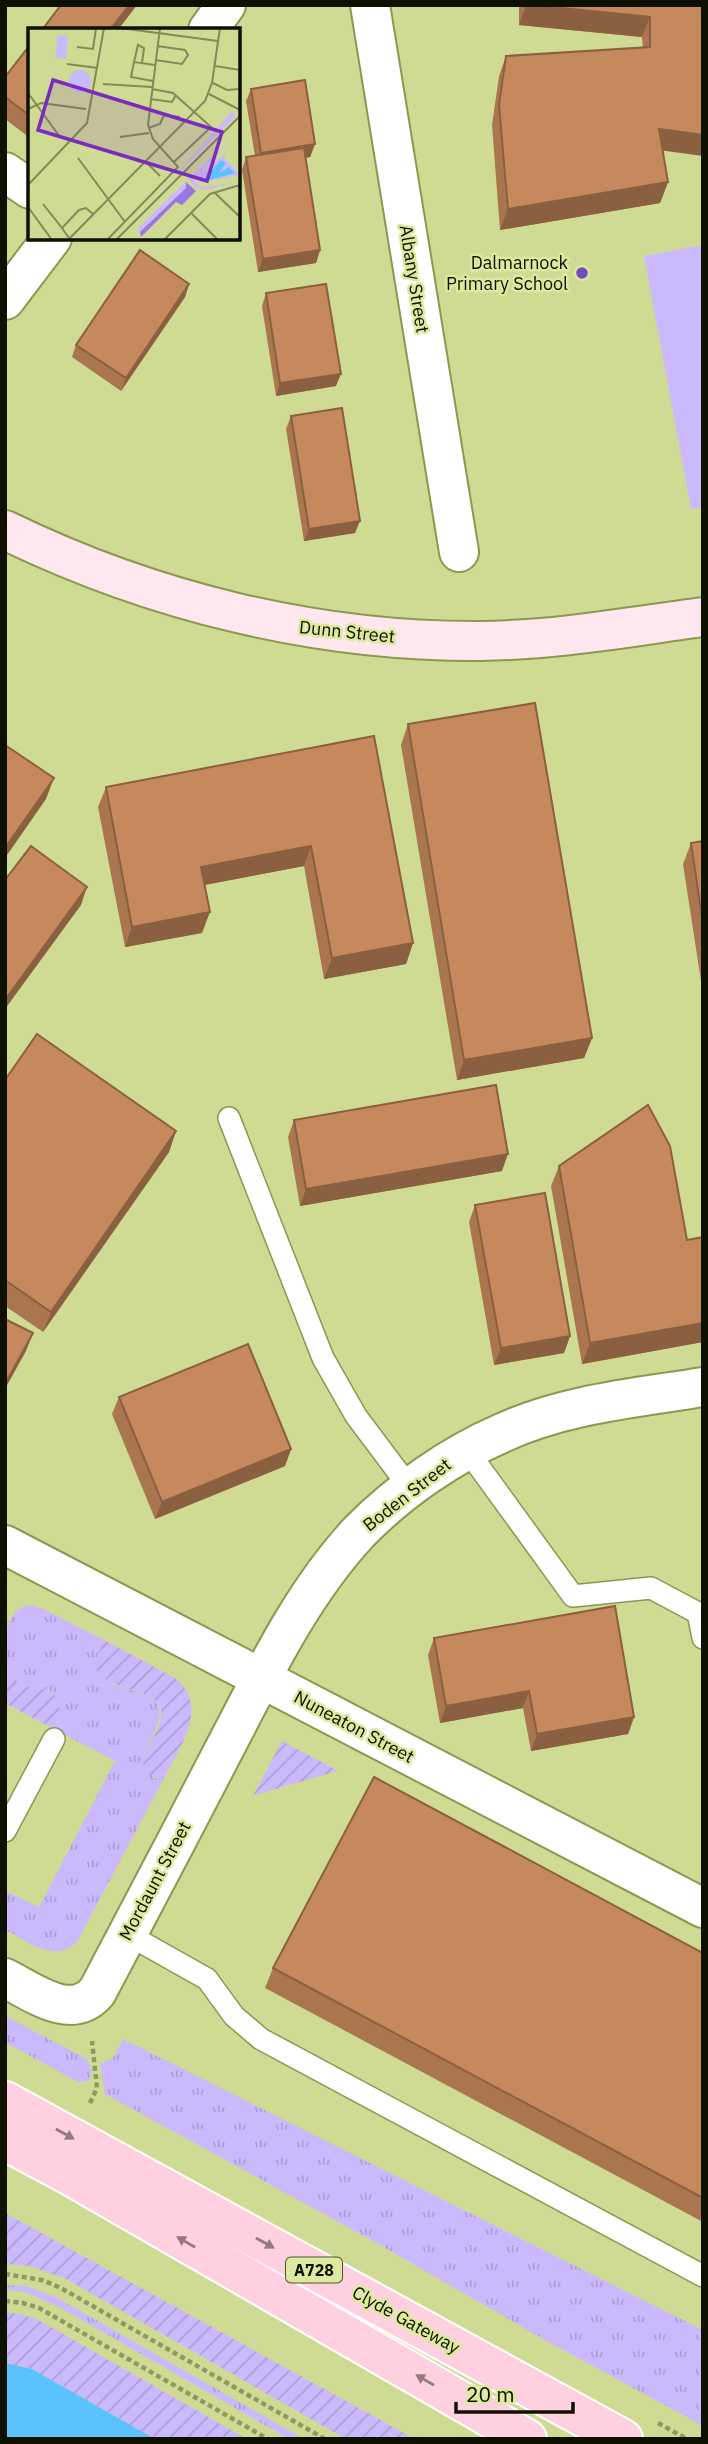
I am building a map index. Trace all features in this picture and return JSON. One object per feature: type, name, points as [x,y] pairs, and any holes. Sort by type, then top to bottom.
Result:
[{"type":"main road","name":"Dunn Street","points":[[5,530],[54,554],[175,595],[268,621],[329,631],[434,640],[484,640],[586,634],[703,617]]},
{"type":"main road","name":"Clyde Gateway","points":[[5,2101],[623,2439]]},
{"type":"main road","name":"A728","points":[[5,2141],[69,2175],[527,2439]]},
{"type":"street","points":[[209,28],[226,5]]},
{"type":"street","name":"Albany Street","points":[[370,5],[459,552]]},
{"type":"street","points":[[5,172],[28,188]]},
{"type":"street","points":[[5,300],[50,240]]},
{"type":"street","name":"Boden Street","points":[[261,1678],[295,1620],[359,1532],[410,1488],[467,1450],[503,1432],[568,1410],[703,1387]]},
{"type":"street","name":"Nuneaton Street","points":[[9,1554],[261,1678],[703,1909]]},
{"type":"street","name":"Mordaunt Street","points":[[86,2002],[97,1992],[261,1678]]},
{"type":"street","points":[[5,1978],[60,2004],[69,2006],[86,2002]]},
{"type":"lane","points":[[229,1118],[323,1357],[356,1416],[410,1488]]},
{"type":"lane","points":[[467,1450],[572,1597],[652,1588],[698,1613],[703,1638]]},
{"type":"lane","points":[[5,1831],[54,1739]]},
{"type":"lane","points":[[127,1934],[207,1979],[234,2016],[261,2039],[703,2276]]},
{"type":"path","points":[[71,2137],[97,2088],[97,2070],[86,2002]]},
{"type":"path","points":[[5,2274],[42,2280],[61,2288],[325,2439]]},
{"type":"path","points":[[5,2301],[39,2308],[268,2439]]},
{"type":"green space","points":[[703,245],[703,507],[691,509],[644,256]]},
{"type":"green space","points":[[32,1605],[106,1641],[97,1656],[112,1684],[153,1699],[160,1713],[144,1753],[154,1778],[163,1780],[77,1942],[59,1951],[41,1948],[5,1930],[5,1891],[39,1907],[115,1761],[54,1729],[58,1721],[52,1692],[30,1688],[5,1674],[5,1642],[9,1621],[14,1613]]},
{"type":"green space","points":[[106,1641],[175,1678],[191,1701],[188,1728],[163,1780],[148,1774],[142,1761],[160,1723],[161,1710],[155,1701],[144,1694],[104,1678],[96,1670],[96,1658]]},
{"type":"green space","points":[[5,1674],[30,1688],[46,1689],[57,1697],[60,1714],[54,1729],[5,1703]]},
{"type":"green space","points":[[282,1741],[337,1770],[337,1771],[255,1795]]},
{"type":"green space","points":[[5,2016],[87,2059],[92,2070],[89,2081],[78,2082],[5,2042]]},
{"type":"green space","points":[[123,2039],[703,2330],[703,2426],[105,2094],[100,2064],[113,2058]]},
{"type":"green space","points":[[5,2213],[415,2439],[346,2439],[66,2279],[30,2266],[5,2264]]},
{"type":"green space","points":[[5,2285],[26,2286],[56,2297],[304,2439],[289,2439],[59,2307],[25,2292],[5,2290]]},
{"type":"green space","points":[[5,2311],[35,2318],[247,2439],[155,2439],[32,2369],[5,2363]]},
{"type":"water","points":[[5,2363],[32,2369],[155,2439],[5,2439]]},
{"type":"building","points":[[61,5],[129,5],[112,28],[44,28]]},
{"type":"building","points":[[532,5],[703,5],[703,135],[659,129],[668,182],[508,209],[499,105],[506,56],[650,47],[650,17]]},
{"type":"building","points":[[28,48],[28,114],[5,97],[5,77]]},
{"type":"building","points":[[305,80],[315,144],[261,153],[251,89]]},
{"type":"building","points":[[304,148],[320,250],[263,259],[246,157]]},
{"type":"building","points":[[140,250],[189,284],[126,378],[76,345]]},
{"type":"building","points":[[326,284],[341,374],[280,383],[266,293]]},
{"type":"building","points":[[342,408],[360,521],[309,529],[291,416]]},
{"type":"building","points":[[535,703],[592,1038],[464,1060],[408,724]]},
{"type":"building","points":[[374,736],[413,943],[332,958],[311,846],[201,867],[210,912],[132,927],[106,787]]},
{"type":"building","points":[[5,745],[54,778],[5,848]]},
{"type":"building","points":[[703,841],[703,924],[691,843]]},
{"type":"building","points":[[31,846],[87,887],[5,1000],[5,880]]},
{"type":"building","points":[[37,1034],[176,1131],[51,1312],[5,1280],[5,1080]]},
{"type":"building","points":[[496,1085],[508,1154],[306,1189],[294,1120]]},
{"type":"building","points":[[648,1105],[670,1146],[687,1240],[703,1237],[703,1323],[590,1343],[559,1166]]},
{"type":"building","points":[[545,1193],[570,1336],[501,1348],[475,1205]]},
{"type":"building","points":[[5,1319],[33,1333],[5,1384]]},
{"type":"building","points":[[248,1344],[291,1449],[162,1502],[119,1397]]},
{"type":"building","points":[[615,1606],[634,1717],[537,1734],[529,1691],[446,1706],[434,1638]]},
{"type":"building","points":[[374,1777],[703,1953],[703,2198],[273,1968]]},
{"type":"place","name":"Dalmarnock Primary School","points":[[582,273]]}]
